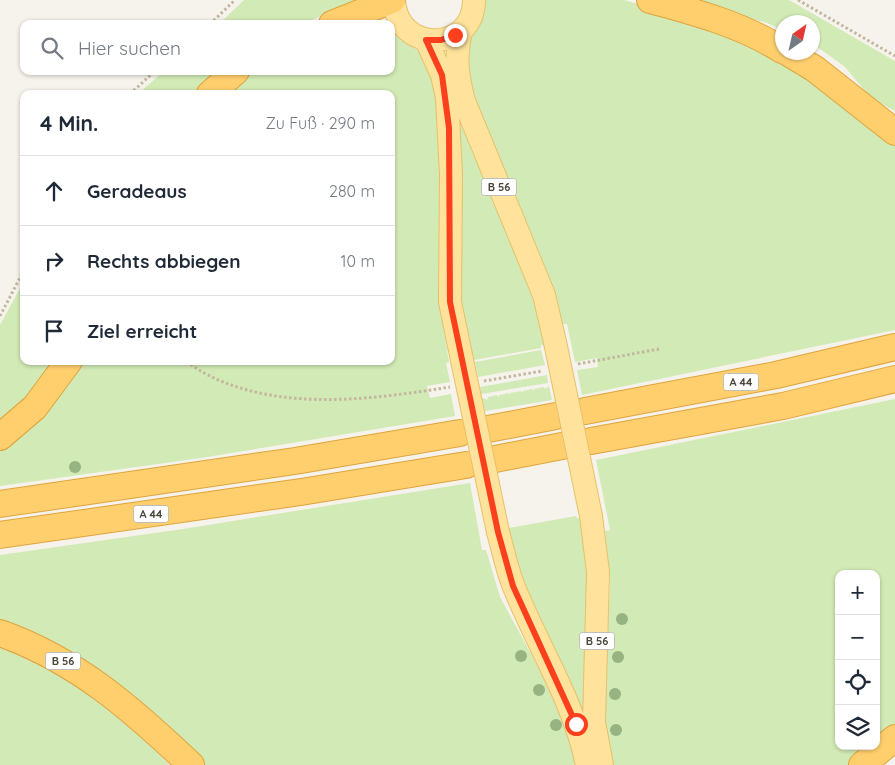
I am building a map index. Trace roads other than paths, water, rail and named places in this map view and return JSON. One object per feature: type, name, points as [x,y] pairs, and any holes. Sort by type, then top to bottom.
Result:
[{"type":"highway","points":[[342,20],[393,0]]},
{"type":"highway","points":[[650,0],[726,24],[752,34],[775,46]]},
{"type":"highway","points":[[799,60],[895,132]]},
{"type":"highway","points":[[215,90],[231,75]]},
{"type":"highway","name":"A 44","points":[[585,411],[776,375],[895,347]]},
{"type":"highway","points":[[0,437],[35,407],[66,365]]},
{"type":"highway","points":[[591,441],[784,406],[895,379]]},
{"type":"highway","points":[[488,429],[556,416]]},
{"type":"highway","points":[[0,504],[295,461],[460,433]]},
{"type":"highway","points":[[495,458],[562,446]]},
{"type":"highway","name":"A 44","points":[[0,535],[301,492],[466,465]]},
{"type":"highway","name":"B 56","points":[[0,633],[50,654],[86,675],[138,716],[191,765]]},
{"type":"highway","points":[[862,765],[895,738]]},
{"type":"main road","points":[[393,0],[396,14],[401,23],[415,36],[426,40],[441,40],[461,31]]},
{"type":"main road","name":"B 56","points":[[474,0],[470,20],[461,31],[456,53],[457,74],[464,102],[544,295],[556,342],[591,516],[598,572],[594,722],[602,765]]},
{"type":"main road","points":[[426,40],[442,75],[446,98],[451,174],[450,302],[498,532],[513,586],[562,688],[576,724],[587,765]]}]
